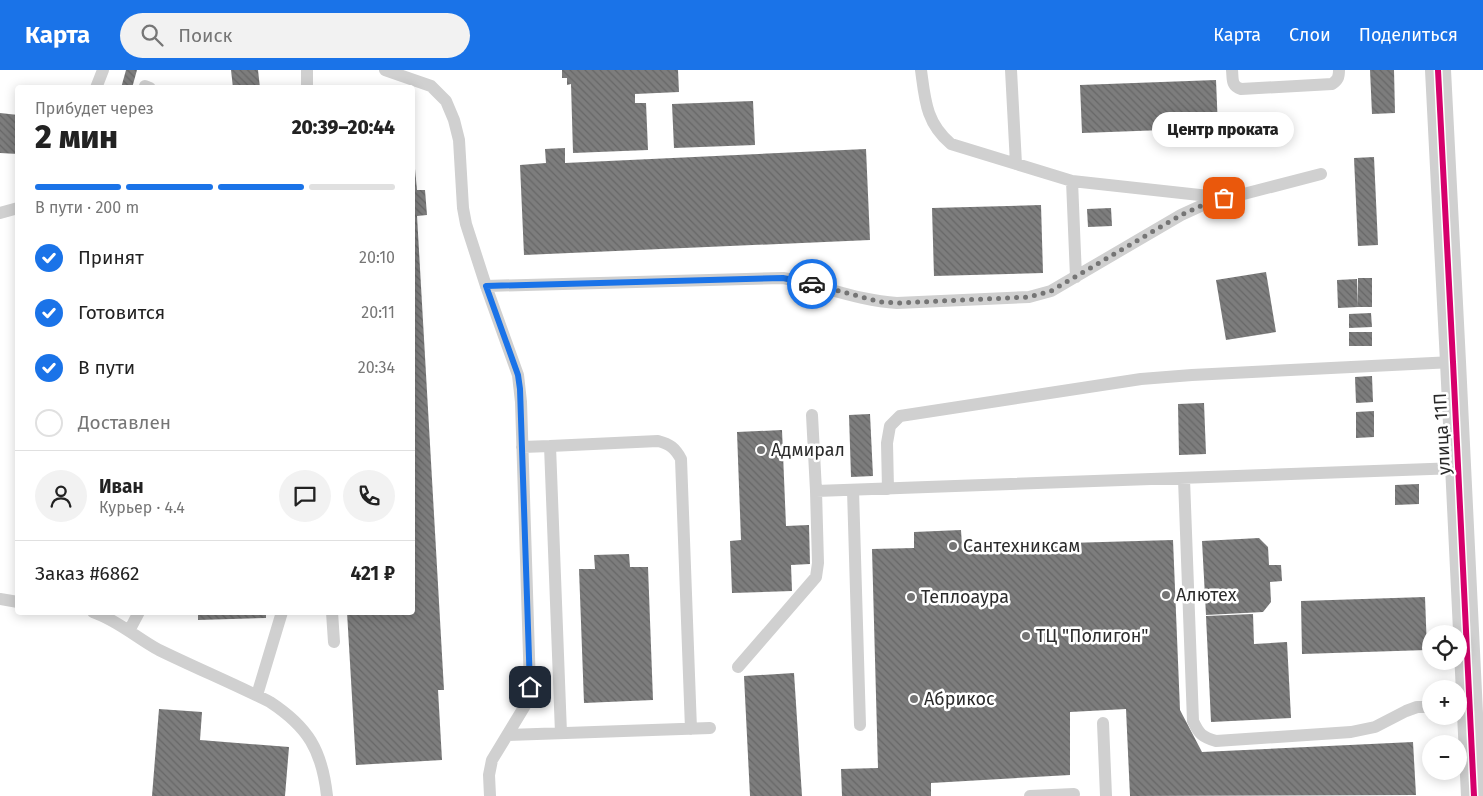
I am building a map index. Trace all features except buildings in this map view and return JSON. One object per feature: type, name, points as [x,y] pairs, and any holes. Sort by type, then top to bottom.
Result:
[{"type":"street","name":"улица 11П","points":[[1438,70],[1454,362],[1463,680]]},
{"type":"street","name":"улица 11П","points":[[1467,723],[1477,785]]},
{"type":"lane","points":[[97,85],[103,70]]},
{"type":"lane","points":[[307,70],[307,85]]},
{"type":"lane","points":[[385,70],[431,86],[446,100],[459,140],[463,208],[466,224],[518,375],[521,402],[530,687],[526,704],[492,760],[489,774],[490,796]]},
{"type":"lane","points":[[921,70],[930,118],[942,136],[951,144],[1072,181],[1224,198]]},
{"type":"lane","points":[[1011,70],[1016,164]]},
{"type":"lane","points":[[1232,70],[1233,83],[1241,89],[1332,84],[1337,81],[1339,70]]},
{"type":"lane","points":[[486,286],[783,278],[881,302],[897,303],[1029,297],[1051,291],[1181,215],[1205,204],[1321,174]]},
{"type":"lane","points":[[1072,181],[1076,277]]},
{"type":"lane","points":[[0,213],[15,209]]},
{"type":"lane","points":[[888,489],[887,442],[890,426],[900,416],[1150,379],[1222,373],[1454,362]]},
{"type":"lane","points":[[738,667],[816,577],[818,563],[812,415]]},
{"type":"lane","points":[[522,447],[658,441],[676,449],[680,459],[690,729]]},
{"type":"lane","points":[[550,446],[561,733]]},
{"type":"lane","points":[[816,491],[1458,468]]},
{"type":"lane","points":[[1184,479],[1193,721],[1198,733],[1207,739],[1216,741],[1351,732],[1375,727],[1406,711],[1422,707]]},
{"type":"lane","points":[[853,490],[860,725]]},
{"type":"lane","points":[[0,600],[15,602]]},
{"type":"lane","points":[[101,615],[158,649],[257,695],[285,711],[306,732],[315,746],[326,796]]},
{"type":"lane","points":[[129,631],[137,615]]},
{"type":"lane","points":[[257,695],[281,615]]},
{"type":"lane","points":[[332,615],[334,642]]},
{"type":"lane","points":[[1103,723],[1106,796]]},
{"type":"lane","points":[[507,735],[710,728]]},
{"type":"lane","points":[[1030,796],[1074,794]]},
{"type":"cycle path","points":[[1438,70],[1474,796]]},
{"type":"way so far","points":[[812,284],[881,302],[897,303],[1029,297],[1051,291],[1181,215],[1224,198]]},
{"type":"place","name":"Центр проката","points":[[1224,198]]},
{"type":"place","name":"Адмирал","points":[[761,450]]},
{"type":"place","name":"Сантехниксам","points":[[953,546]]},
{"type":"place","name":"Алютех","points":[[1166,595]]},
{"type":"place","name":"Теплоаура","points":[[911,597]]},
{"type":"place","name":"ТЦ \"Полигон\"","points":[[1026,636]]},
{"type":"place","name":"Абрикос","points":[[914,699]]},
{"type":"route","points":[[530,687],[520,389],[518,375],[486,286],[783,278],[812,284]]}]
